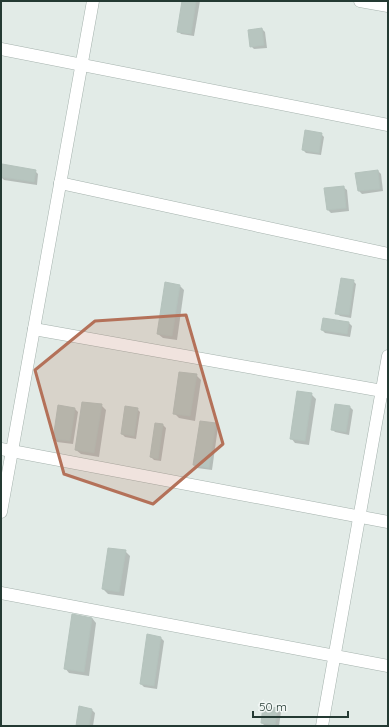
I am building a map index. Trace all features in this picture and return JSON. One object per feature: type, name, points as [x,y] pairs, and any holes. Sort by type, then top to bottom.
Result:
[{"type":"street","points":[[1,512],[6,450],[34,329],[93,1]]},
{"type":"street","points":[[360,1],[388,6]]},
{"type":"street","points":[[1,50],[388,125]]},
{"type":"street","points":[[60,183],[388,254]]},
{"type":"street","points":[[34,329],[385,392]]},
{"type":"street","points":[[322,726],[359,517],[385,392],[388,356]]},
{"type":"street","points":[[6,450],[388,522]]},
{"type":"street","points":[[1,593],[388,666]]},
{"type":"highlighted area","points":[[186,315],[223,444],[153,504],[64,474],[35,370],[95,321]]},
{"type":"building","points":[[182,1],[196,1],[191,34],[177,32]]},
{"type":"building","points":[[262,28],[264,45],[250,47],[248,30]]},
{"type":"building","points":[[305,130],[322,133],[319,153],[302,150]]},
{"type":"building","points":[[2,164],[36,170],[34,182],[1,177]]},
{"type":"building","points":[[378,170],[380,189],[358,191],[355,173]]},
{"type":"building","points":[[344,186],[346,208],[327,210],[324,188]]},
{"type":"building","points":[[341,278],[354,280],[349,315],[335,314]]},
{"type":"building","points":[[165,282],[180,285],[172,336],[157,334]]},
{"type":"building","points":[[323,318],[349,322],[347,334],[321,330]]},
{"type":"building","points":[[179,372],[197,374],[190,416],[173,414]]},
{"type":"building","points":[[297,391],[312,393],[305,441],[290,439]]},
{"type":"building","points":[[82,402],[102,404],[94,453],[75,450]]},
{"type":"building","points":[[335,404],[350,406],[346,432],[331,430]]},
{"type":"building","points":[[58,405],[75,408],[70,441],[53,439]]},
{"type":"building","points":[[125,406],[138,408],[134,436],[121,434]]},
{"type":"building","points":[[200,421],[216,423],[209,468],[193,465]]},
{"type":"building","points":[[155,423],[163,424],[158,459],[150,457]]},
{"type":"building","points":[[108,548],[126,550],[119,592],[102,589]]},
{"type":"building","points":[[72,614],[92,618],[84,672],[64,669]]},
{"type":"building","points":[[147,634],[161,637],[154,686],[140,684]]},
{"type":"building","points":[[79,706],[92,709],[89,726],[76,726]]},
{"type":"building","points":[[263,706],[278,708],[275,725],[261,723]]}]
